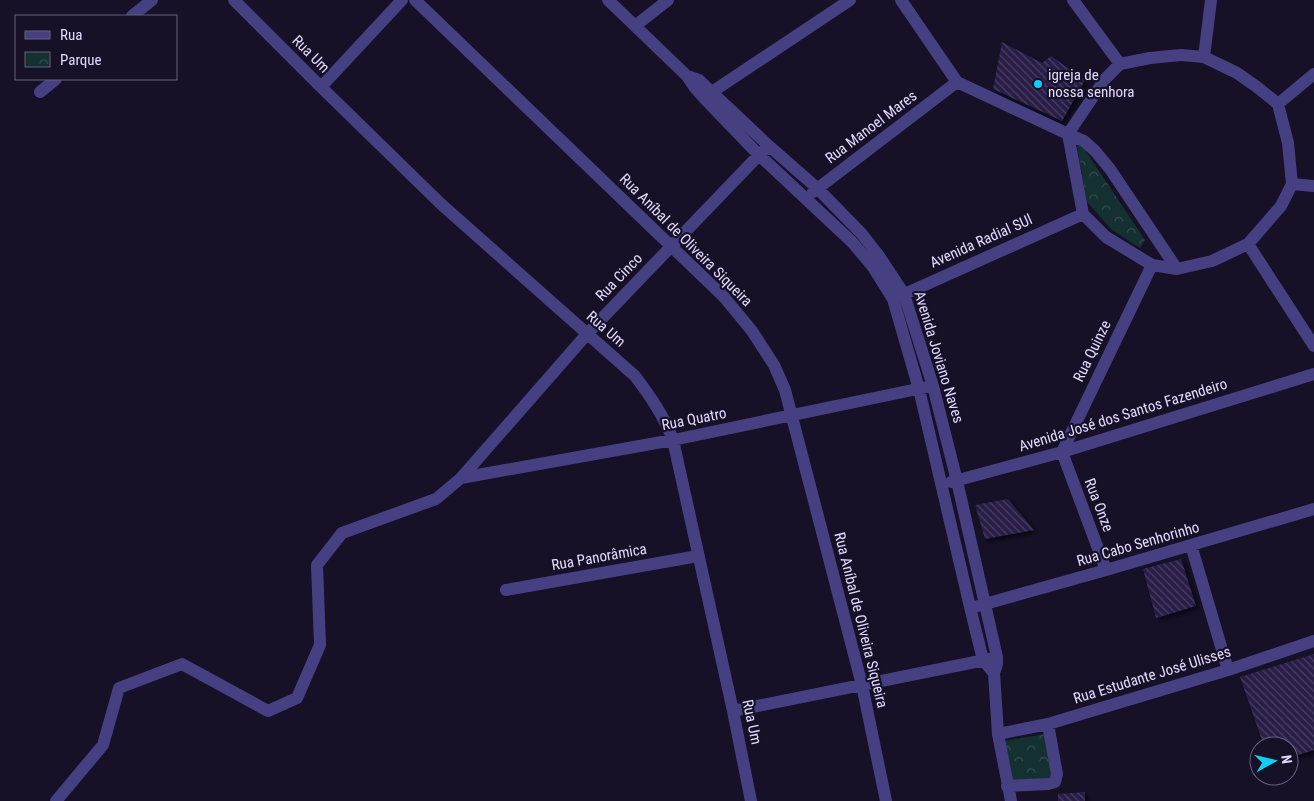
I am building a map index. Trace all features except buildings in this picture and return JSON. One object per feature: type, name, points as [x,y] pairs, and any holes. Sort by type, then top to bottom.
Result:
[{"type":"street","points":[[133,15],[152,0]]},
{"type":"street","name":"Rua Um","points":[[234,0],[441,204],[635,376],[650,396],[662,415],[673,440],[751,801]]},
{"type":"street","points":[[321,86],[402,0]]},
{"type":"street","name":"Rua Aníbal de Oliveira Siqueira","points":[[415,0],[724,297],[752,331],[774,365],[785,390],[862,685],[886,801]]},
{"type":"street","name":"Avenida Joviano Naves","points":[[608,0],[687,76],[699,80],[708,95],[759,155],[852,242],[899,296],[970,607],[984,660],[994,673]]},
{"type":"street","points":[[635,26],[668,0]]},
{"type":"street","points":[[708,95],[850,0]]},
{"type":"street","points":[[901,0],[957,82],[1084,141],[1095,151],[1110,169],[1177,268]]},
{"type":"street","points":[[1073,0],[1120,64]]},
{"type":"street","points":[[1204,57],[1211,0]]},
{"type":"street","points":[[1180,55],[1204,57],[1237,73],[1278,104],[1288,143],[1292,184],[1281,206],[1248,244],[1212,261],[1177,268],[1152,265],[1106,237],[1083,214],[1068,134],[1105,79],[1120,64],[1180,55]]},
{"type":"street","points":[[1278,104],[1314,74]]},
{"type":"street","points":[[40,92],[55,80]]},
{"type":"street","name":"Rua Manoel Mares","points":[[806,199],[817,188],[957,82]]},
{"type":"street","name":"Avenida Joviano Naves","points":[[708,95],[817,188],[861,233],[879,256],[899,296],[933,386],[985,604],[997,664],[994,673],[998,734],[1010,801]]},
{"type":"street","name":"Rua Cinco","points":[[56,801],[103,745],[119,688],[182,664],[268,711],[297,698],[320,645],[318,565],[342,533],[436,499],[461,478],[587,334],[769,146]]},
{"type":"street","points":[[1292,184],[1314,186]]},
{"type":"street","name":"Avenida Radial SUl","points":[[899,296],[1083,214]]},
{"type":"street","points":[[1248,244],[1314,346]]},
{"type":"street","name":"Rua Quinze","points":[[1062,452],[1152,265]]},
{"type":"street","name":"Avenida José dos Santos Fazendeiro","points":[[941,484],[1062,452],[1314,374]]},
{"type":"street","name":"Rua Quatro","points":[[461,478],[673,440],[933,386]]},
{"type":"street","name":"Rua Onze","points":[[1062,452],[1106,570]]},
{"type":"street","name":"Rua Cabo Senhorinho","points":[[970,607],[1106,570],[1314,508]]},
{"type":"street","points":[[1191,545],[1228,670]]},
{"type":"street","name":"Rua Panorâmica","points":[[506,590],[698,556]]},
{"type":"street","name":"Rua Estudante José Ulisses","points":[[998,734],[1048,724],[1228,670],[1314,641]]},
{"type":"street","points":[[733,711],[996,657]]},
{"type":"street","points":[[1007,786],[1055,782],[1057,774],[1048,724]]},
{"type":"green space","points":[[1081,144],[1145,240],[1140,248],[1111,229],[1087,202],[1077,146]]},
{"type":"green space","points":[[1045,734],[1052,778],[1009,782],[1004,741]]},
{"type":"place","name":"igreja de nossa senhora","points":[[1038,84]]}]
